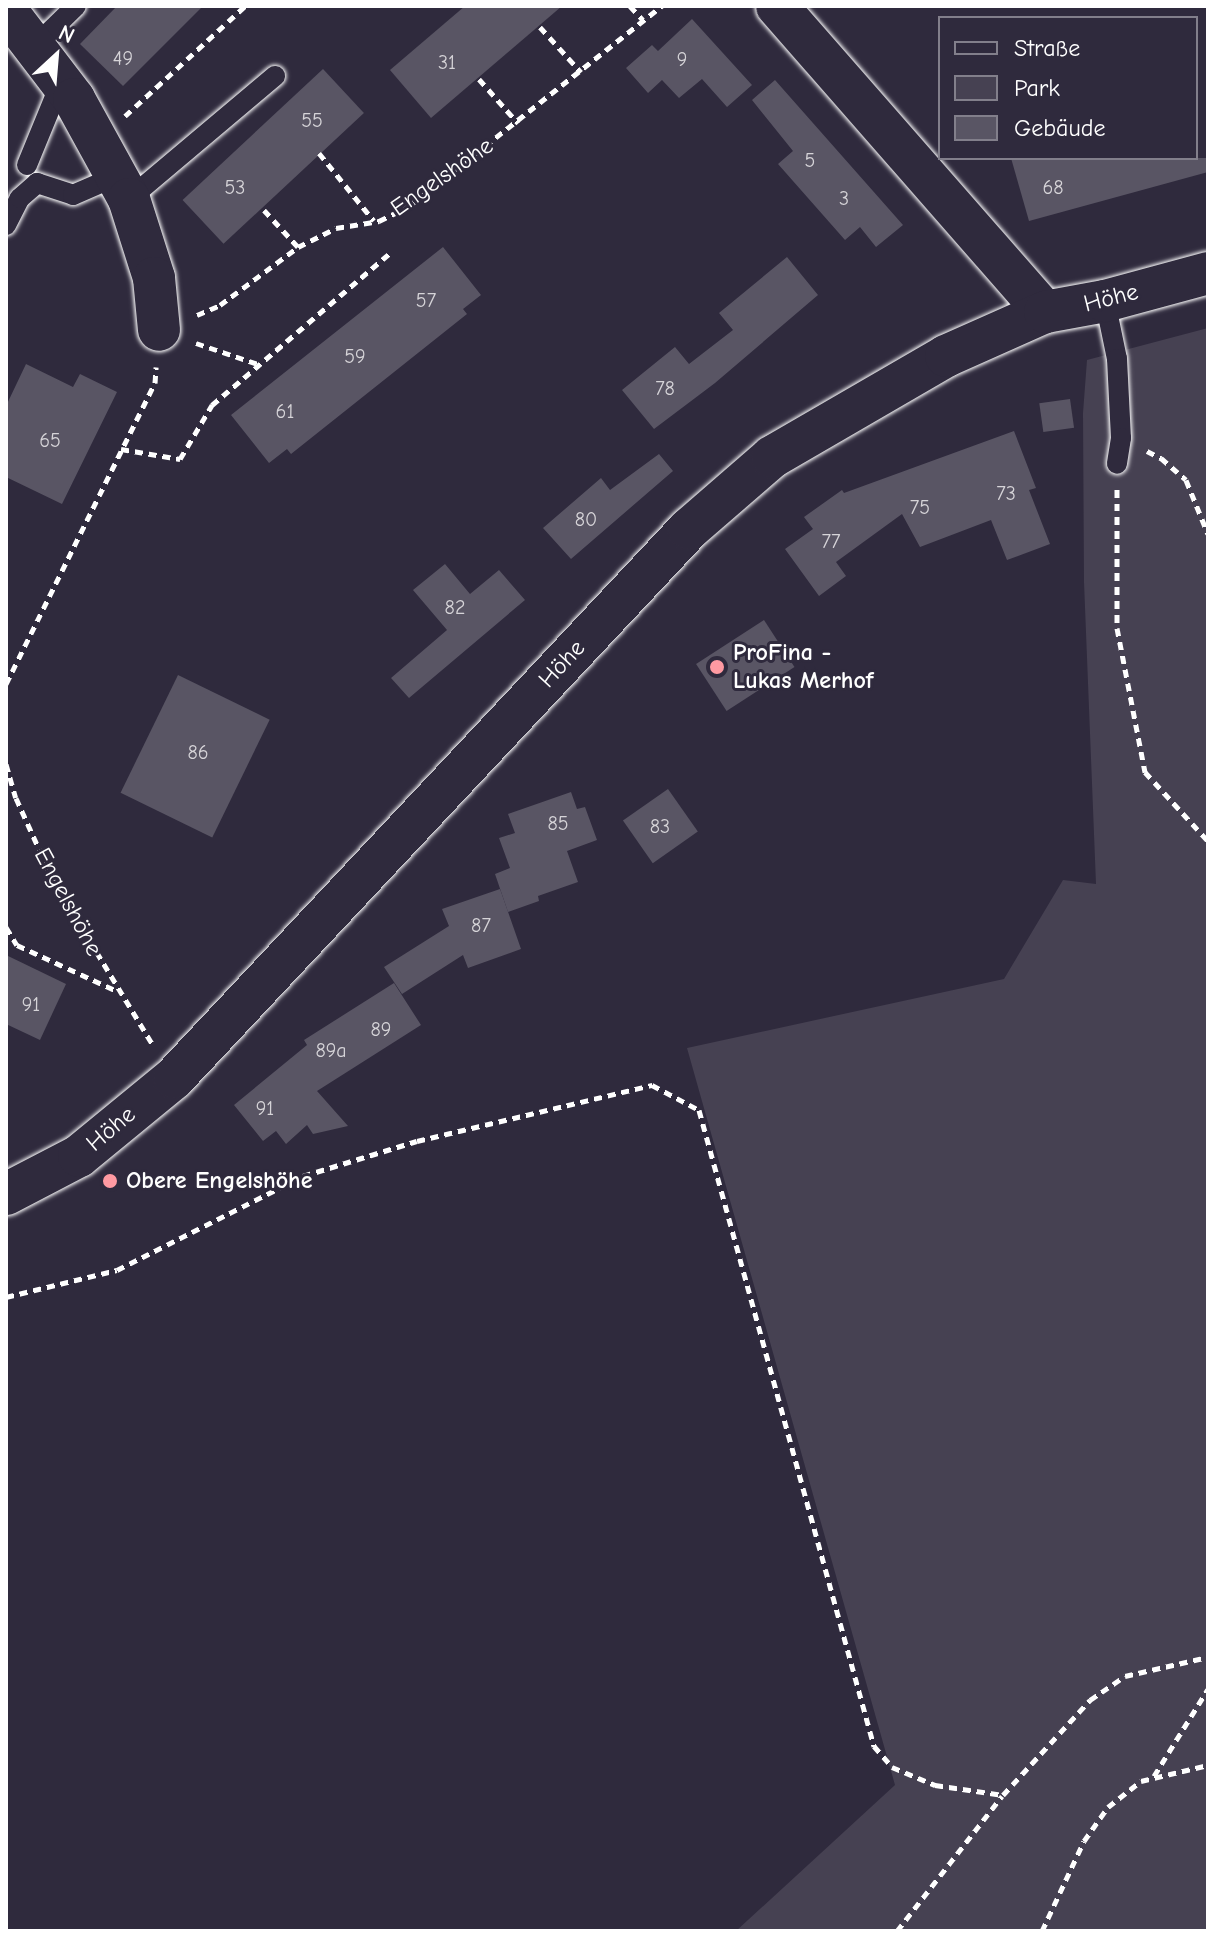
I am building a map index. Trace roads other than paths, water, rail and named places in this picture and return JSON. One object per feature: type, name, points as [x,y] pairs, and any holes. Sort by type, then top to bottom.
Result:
[{"type":"street","points":[[777,6],[1045,312]]},
{"type":"street","points":[[6,10],[61,82],[114,172],[154,278],[159,330]]},
{"type":"street","name":"Höhe","points":[[6,1194],[79,1156],[174,1078],[689,529],[772,457],[946,356],[1045,312],[1105,301],[1208,273]]},
{"type":"lane","points":[[35,46],[76,6]]},
{"type":"lane","points":[[6,225],[20,198],[37,183],[73,195],[275,76]]},
{"type":"lane","points":[[27,165],[61,82]]},
{"type":"lane","points":[[1105,301],[1117,359],[1121,438],[1117,464]]},
{"type":"place","name":"ProFina - Lukas Merhof","points":[[717,667]]},
{"type":"place","name":"Obere Engelshöhe","points":[[110,1181]]}]
